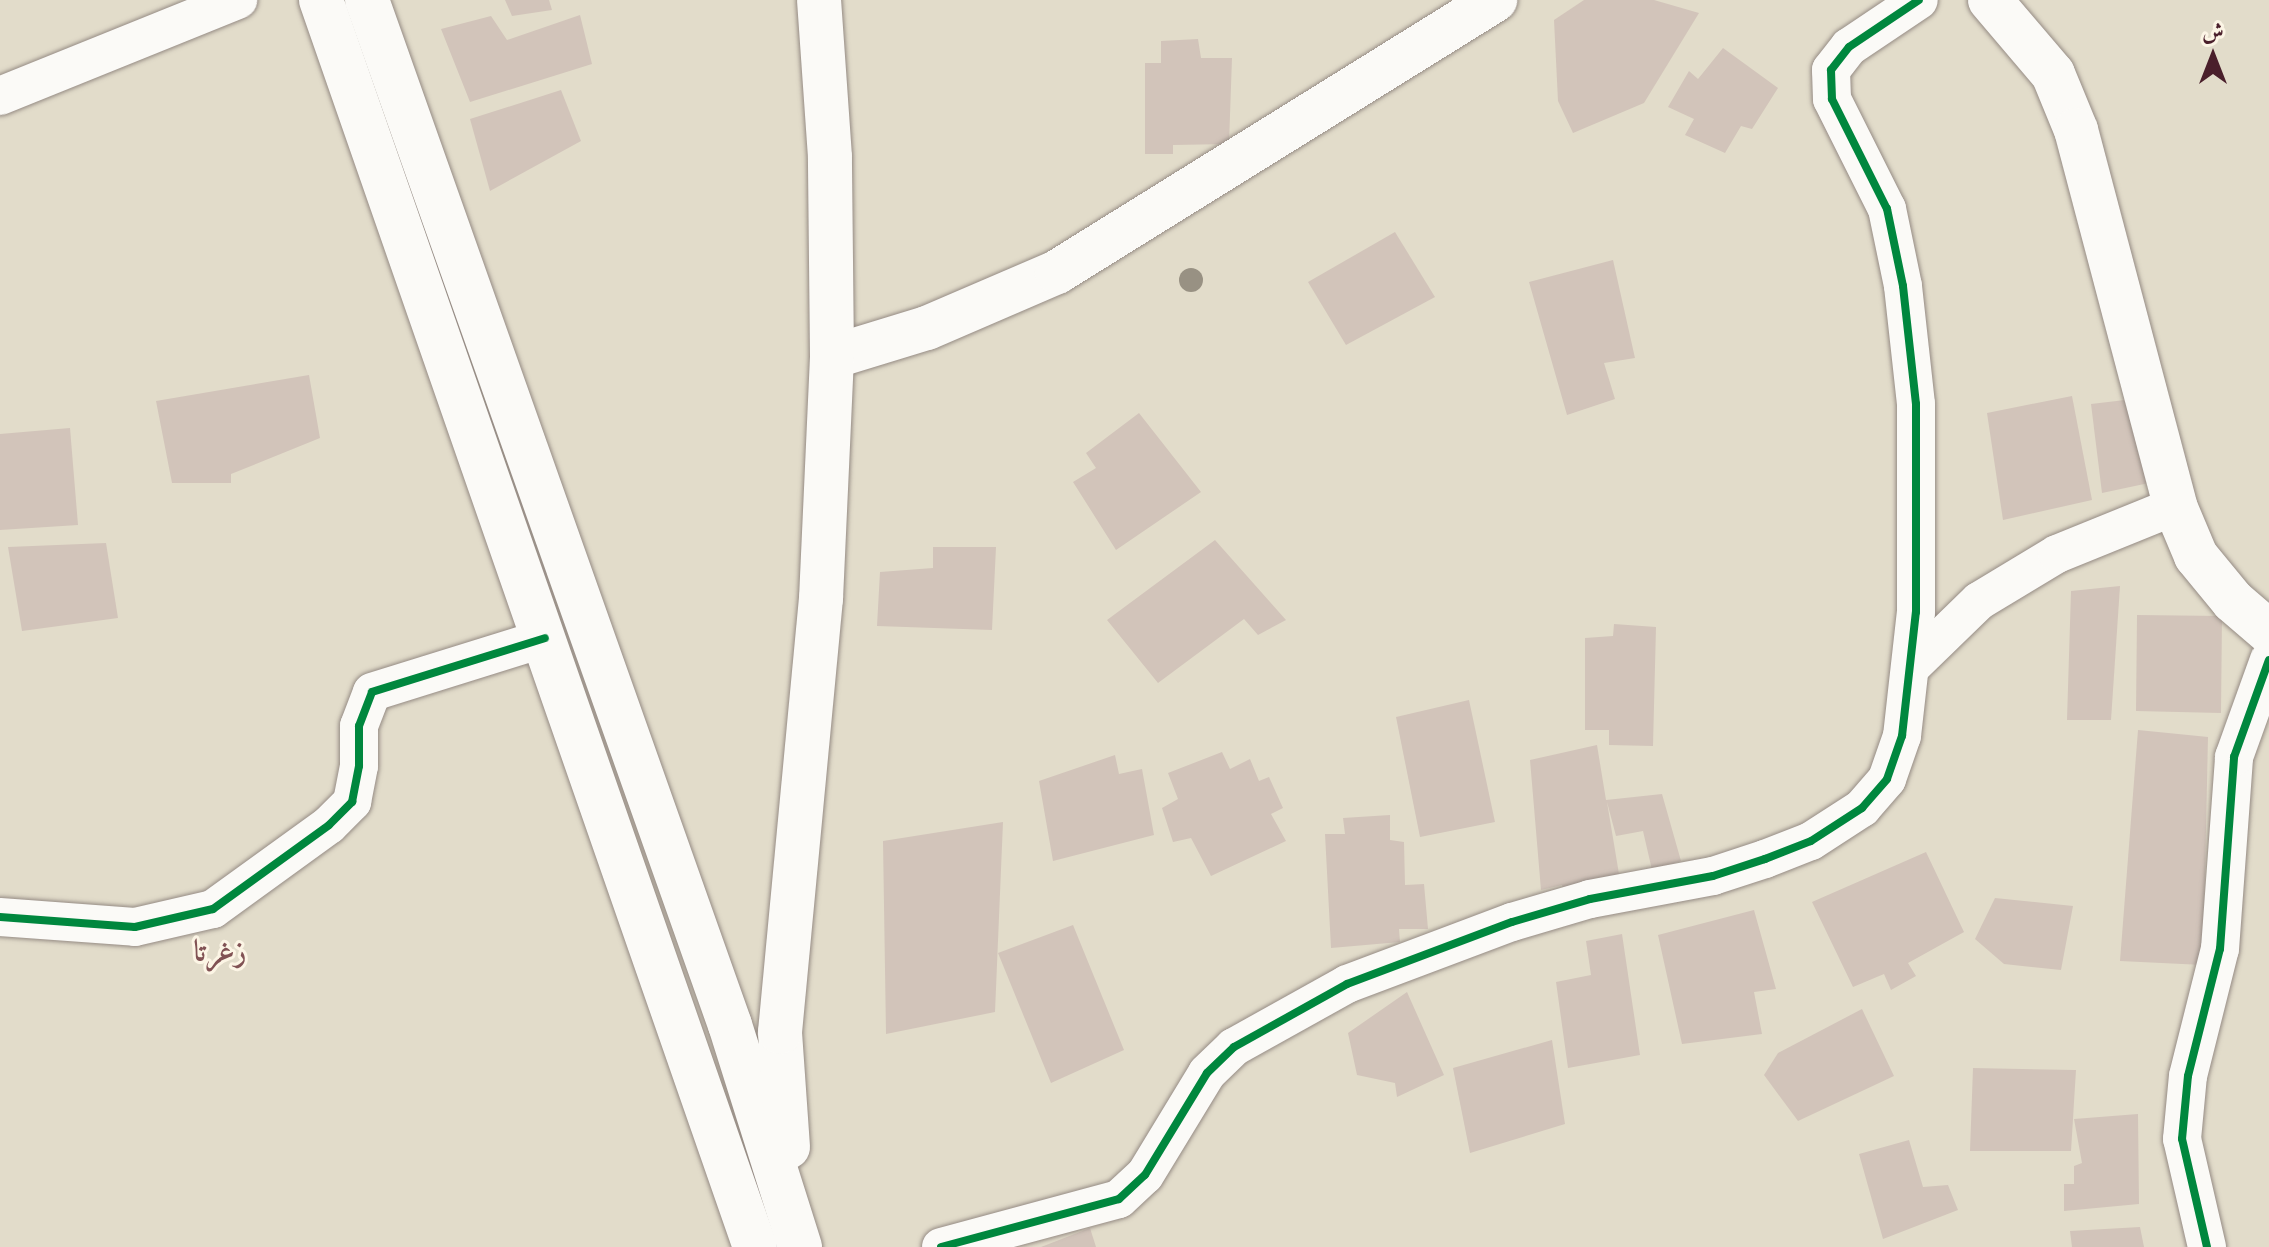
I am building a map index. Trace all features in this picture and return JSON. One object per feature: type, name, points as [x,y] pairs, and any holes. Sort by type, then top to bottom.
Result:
[{"type":"main road","points":[[321,0],[755,1247]]},
{"type":"main road","points":[[367,0],[730,1025],[800,1247]]},
{"type":"main road","points":[[800,1247],[780,1032],[821,599],[832,357],[830,157],[819,0]]},
{"type":"main road","points":[[832,357],[927,328],[1057,272],[1495,0]]},
{"type":"main road","points":[[1996,2],[2053,74],[2076,130],[2175,506],[2196,556],[2233,601],[2269,632]]},
{"type":"main road","points":[[682,1039],[730,1025]]},
{"type":"street","points":[[0,96],[238,0]]},
{"type":"street","points":[[941,1247],[1119,1199],[1145,1175],[1207,1073],[1234,1047],[1347,984],[1512,922],[1590,899],[1713,876],[1811,841],[1862,808],[1887,779],[1902,736],[1916,612],[1916,404],[1903,286],[1887,209],[1832,99],[1831,70],[1849,47],[1919,0]]},
{"type":"street","points":[[1910,668],[1979,601],[2057,554],[2175,506]]},
{"type":"street","points":[[0,917],[135,927],[213,909],[329,825],[352,802],[357,786],[359,726],[372,692],[545,638]]},
{"type":"street","points":[[2207,1247],[2182,1139],[2188,1076],[2220,949],[2234,757],[2269,660]]},
{"type":"building","points":[[505,0],[549,0],[552,10],[512,16]]},
{"type":"building","points":[[1584,0],[1654,0],[1699,13],[1644,103],[1573,133],[1558,101],[1554,20]]},
{"type":"building","points":[[580,15],[592,64],[470,102],[441,29],[491,16],[507,40]]},
{"type":"building","points":[[1198,39],[1201,58],[1232,58],[1229,144],[1173,145],[1173,154],[1145,154],[1145,63],[1161,63],[1161,41]]},
{"type":"building","points":[[1723,48],[1778,88],[1752,129],[1741,126],[1725,153],[1685,135],[1694,119],[1668,107],[1689,71],[1698,79]]},
{"type":"building","points":[[561,90],[581,141],[490,191],[470,119]]},
{"type":"building","points":[[1395,232],[1435,297],[1346,345],[1308,282]]},
{"type":"building","points":[[1613,260],[1635,358],[1604,363],[1615,399],[1567,415],[1529,282]]},
{"type":"building","points":[[309,375],[320,438],[231,474],[231,483],[172,483],[156,401]]},
{"type":"building","points":[[2072,396],[2092,500],[2003,520],[1987,413]]},
{"type":"building","points":[[2142,398],[2163,480],[2102,493],[2091,404]]},
{"type":"building","points":[[1139,413],[1201,492],[1116,550],[1073,482],[1096,468],[1086,453]]},
{"type":"building","points":[[70,428],[78,525],[0,530],[0,434]]},
{"type":"building","points":[[1215,540],[1286,620],[1258,635],[1244,619],[1158,683],[1107,620]]},
{"type":"building","points":[[106,543],[118,618],[22,631],[8,547]]},
{"type":"building","points":[[933,547],[996,547],[992,630],[877,626],[880,572],[933,568]]},
{"type":"building","points":[[2120,586],[2111,720],[2067,720],[2071,591]]},
{"type":"building","points":[[2137,615],[2222,616],[2221,713],[2136,711]]},
{"type":"building","points":[[1614,624],[1656,627],[1653,746],[1609,745],[1609,730],[1585,730],[1585,638],[1613,636]]},
{"type":"building","points":[[1469,700],[1495,822],[1420,837],[1396,717]]},
{"type":"building","points":[[2138,730],[2208,737],[2203,965],[2120,961]]},
{"type":"building","points":[[1597,745],[1606,800],[1662,794],[1681,861],[1652,870],[1643,831],[1616,836],[1607,802],[1621,886],[1563,896],[1562,885],[1541,890],[1530,760]]},
{"type":"building","points":[[1222,752],[1230,769],[1250,759],[1259,781],[1269,777],[1283,808],[1271,814],[1286,841],[1211,876],[1191,838],[1173,842],[1162,808],[1178,799],[1168,773]]},
{"type":"building","points":[[1115,755],[1119,774],[1142,769],[1154,835],[1053,861],[1039,781]]},
{"type":"building","points":[[1390,815],[1390,840],[1404,842],[1405,885],[1424,884],[1428,929],[1399,929],[1400,942],[1331,948],[1325,834],[1345,834],[1343,818]]},
{"type":"building","points":[[1003,822],[995,1012],[886,1034],[883,841]]},
{"type":"building","points":[[1926,852],[1964,932],[1908,963],[1916,976],[1891,990],[1884,974],[1853,987],[1812,902]]},
{"type":"building","points":[[1995,898],[2073,906],[2061,970],[2004,964],[1975,939]]},
{"type":"building","points":[[1754,910],[1776,989],[1754,992],[1762,1034],[1682,1044],[1658,935]]},
{"type":"building","points":[[1073,925],[1124,1050],[1051,1083],[998,953]]},
{"type":"building","points":[[1622,934],[1640,1055],[1568,1068],[1556,982],[1591,975],[1586,941]]},
{"type":"building","points":[[1407,992],[1444,1075],[1397,1097],[1395,1083],[1357,1075],[1348,1033]]},
{"type":"building","points":[[1862,1009],[1894,1076],[1798,1121],[1764,1075],[1778,1053]]},
{"type":"building","points":[[1552,1040],[1565,1124],[1470,1153],[1453,1068]]},
{"type":"building","points":[[1973,1068],[2076,1070],[2071,1151],[1970,1151]]},
{"type":"building","points":[[2138,1114],[2139,1204],[2064,1211],[2064,1184],[2074,1184],[2074,1166],[2082,1163],[2074,1119]]},
{"type":"building","points":[[1909,1140],[1923,1187],[1948,1185],[1958,1210],[1883,1239],[1859,1154]]},
{"type":"building","points":[[2140,1227],[2144,1247],[2072,1247],[2070,1231]]},
{"type":"building","points":[[1090,1228],[1096,1247],[1041,1247]]},
{"type":"cycle path","points":[[941,1247],[1119,1199],[1145,1175],[1207,1073],[1234,1047],[1347,984],[1512,922],[1590,899],[1713,876],[1765,859],[1811,841],[1862,808],[1887,779],[1902,736],[1916,612],[1916,404],[1903,286],[1887,209],[1832,99],[1831,70],[1849,47],[1919,0]]},
{"type":"cycle path","points":[[0,917],[135,927],[213,909],[329,825],[352,802],[359,766],[359,726],[372,692],[545,638]]},
{"type":"cycle path","points":[[2207,1247],[2182,1139],[2188,1076],[2220,949],[2234,757],[2269,660]]},
{"type":"district","name":"زغرتا","points":[[220,951]]}]
